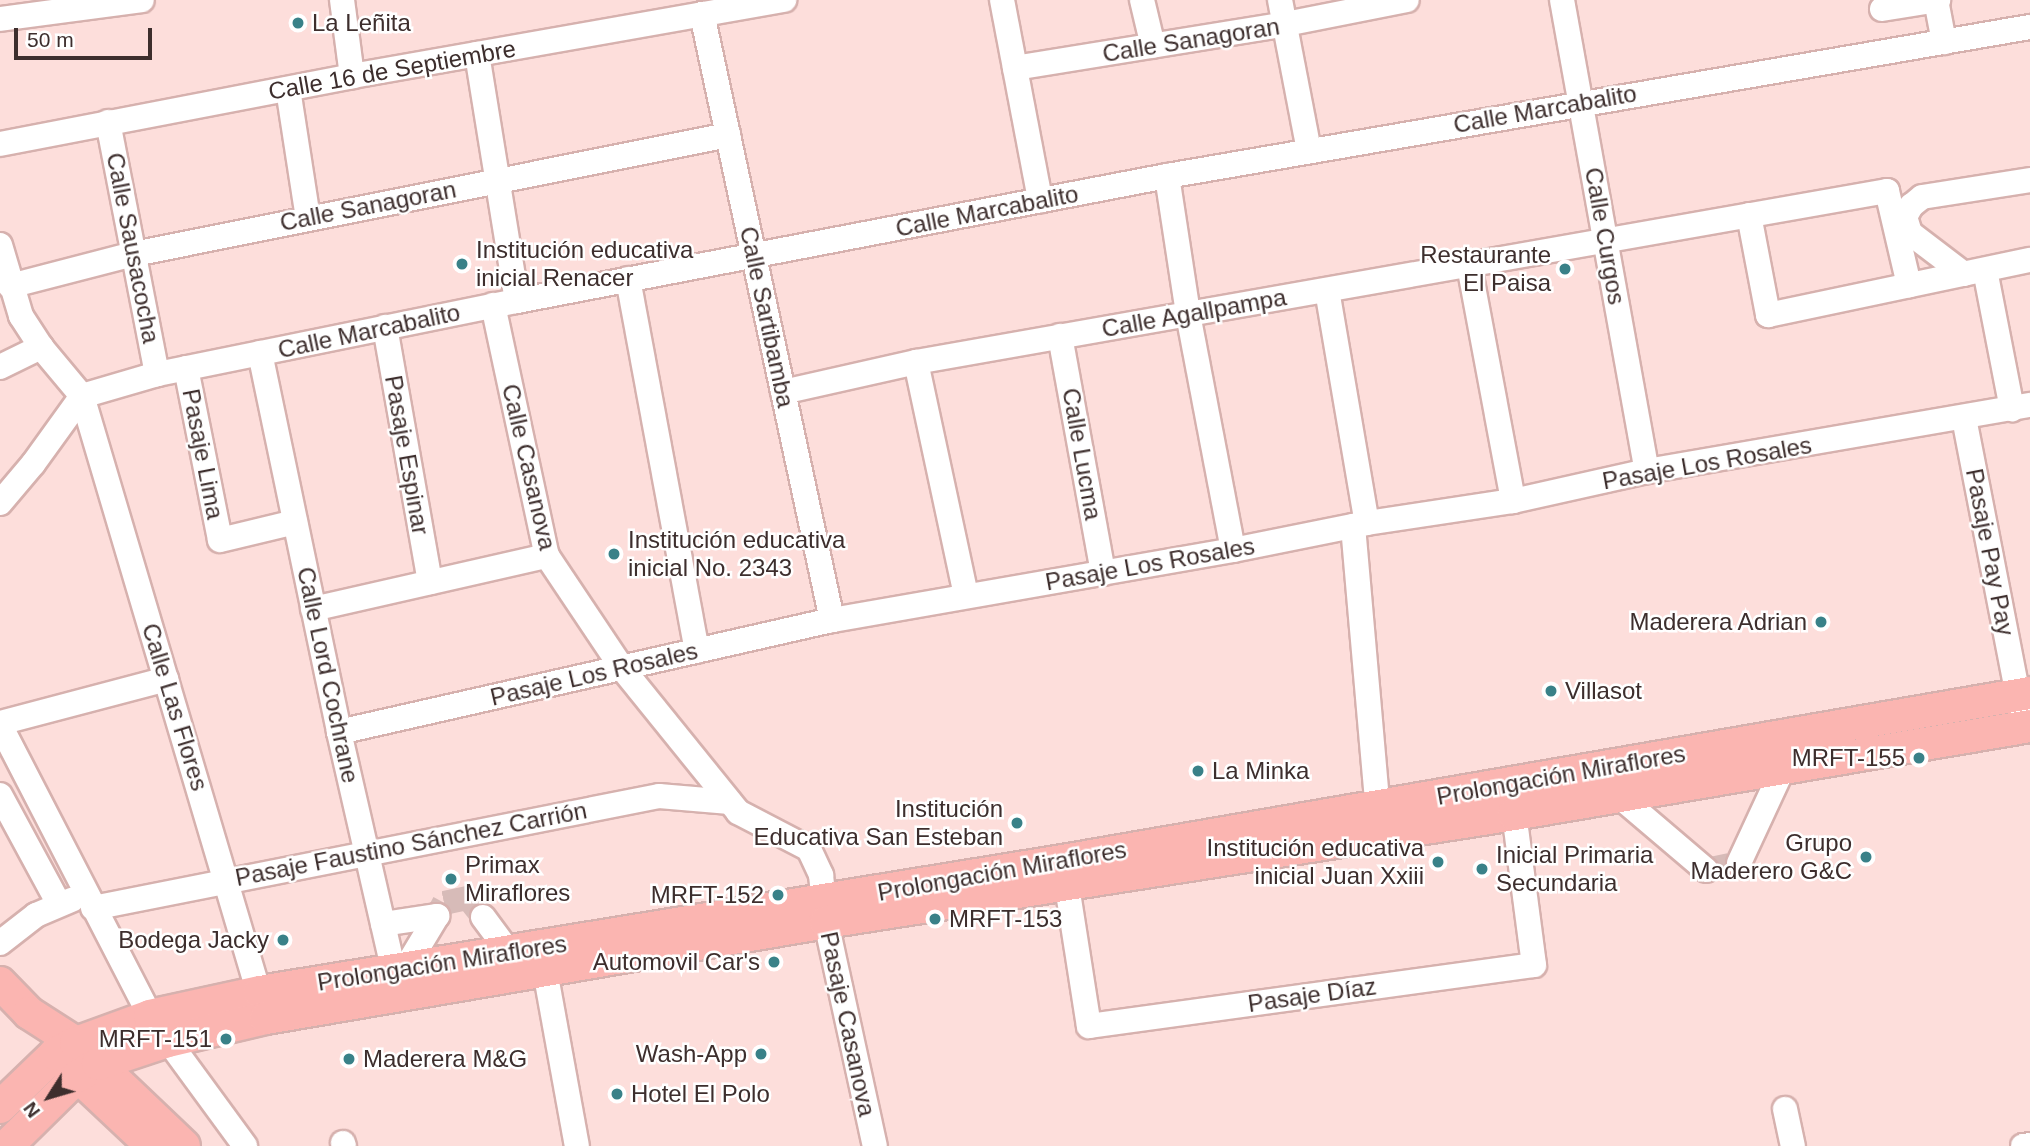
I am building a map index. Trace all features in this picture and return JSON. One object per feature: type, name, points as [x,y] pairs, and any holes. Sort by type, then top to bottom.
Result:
[{"type":"main road","name":"Prolongación Miraflores","points":[[400,978],[542,959],[1378,821],[1777,737],[2024,694]]},
{"type":"main road","name":"Prolongación Miraflores","points":[[1378,821],[1514,814],[2027,726]]},
{"type":"main road","name":"Prolongación Miraflores","points":[[0,1107],[77,1059],[159,1028],[400,978],[509,952],[542,959]]},
{"type":"main road","points":[[0,983],[77,1059],[184,1146]]},
{"type":"main road","name":"Prolongación Miraflores","points":[[7,1146],[77,1059]]},
{"type":"main road","points":[[77,1059],[152,1146]]},
{"type":"street","points":[[9,12],[142,0]]},
{"type":"street","points":[[342,0],[352,76]]},
{"type":"street","name":"Calle 16 de Septiembre","points":[[0,144],[352,76],[784,0]]},
{"type":"street","points":[[1002,0],[1040,200]]},
{"type":"street","points":[[1142,0],[1153,46]]},
{"type":"street","points":[[1280,0],[1309,151]]},
{"type":"street","name":"Calle Sanagoran","points":[[1015,68],[1286,24],[1407,0]]},
{"type":"street","name":"Calle Curgos","points":[[1562,0],[1647,471]]},
{"type":"street","points":[[1882,9],[1937,0],[1944,42]]},
{"type":"street","name":"Calle Sartibamba","points":[[702,14],[832,620]]},
{"type":"street","name":"Calle Marcabalito","points":[[82,396],[157,374],[385,327],[1040,200],[1581,102],[2030,27]]},
{"type":"street","name":"Calle Casanova","points":[[477,54],[497,181],[505,303],[547,556],[622,668],[738,813],[809,849],[821,875],[825,912]]},
{"type":"street","points":[[288,89],[307,218]]},
{"type":"street","name":"Calle Sausacocha","points":[[108,122],[157,374]]},
{"type":"street","name":"Calle Sanagoran","points":[[10,286],[134,254],[728,135]]},
{"type":"street","points":[[1167,176],[1188,314],[1233,550]]},
{"type":"street","points":[[2021,407],[1975,272],[1910,233],[1905,217],[1911,206],[1922,197],[2030,180]]},
{"type":"street","name":"Calle Agallpampa","points":[[783,392],[916,362],[1887,191],[1909,285]]},
{"type":"street","points":[[1749,215],[1769,315],[2030,260]]},
{"type":"street","points":[[0,247],[21,316],[41,347],[82,396],[33,464],[0,503]]},
{"type":"street","points":[[1469,265],[1513,501]]},
{"type":"street","points":[[628,279],[697,650]]},
{"type":"street","points":[[1327,290],[1360,524],[1378,821]]},
{"type":"street","name":"Pasaje Espinar","points":[[385,327],[430,582]]},
{"type":"street","name":"Calle Lucma","points":[[1060,336],[1103,573]]},
{"type":"street","points":[[0,367],[41,347]]},
{"type":"street","name":"Calle Lord Cochrane","points":[[260,353],[366,853],[383,924],[400,978]]},
{"type":"street","points":[[916,362],[966,596]]},
{"type":"street","name":"Pasaje Lima","points":[[186,368],[220,540],[295,522]]},
{"type":"street","name":"Calle Las Flores","points":[[82,396],[263,1005]]},
{"type":"street","name":"Pasaje Los Rosales","points":[[339,732],[832,620],[1233,550],[1360,524],[1513,501],[1647,471],[2021,407]]},
{"type":"street","name":"Pasaje Pay Pay","points":[[1964,418],[2024,694],[2027,726]]},
{"type":"street","points":[[313,609],[547,556]]},
{"type":"street","points":[[75,904],[0,724],[166,679]]},
{"type":"street","points":[[1739,863],[1783,768],[1777,737]]},
{"type":"street","points":[[0,795],[159,1028],[245,1146]]},
{"type":"street","name":"Pasaje Faustino Sánchez Carrión","points":[[0,943],[36,915],[75,904],[226,880],[659,796],[730,802]]},
{"type":"street","points":[[1619,796],[1706,870]]},
{"type":"street","name":"Pasaje Díaz","points":[[1065,874],[1089,1026],[1534,965],[1514,814]]},
{"type":"street","name":"Pasaje Casanova","points":[[825,912],[875,1146]]},
{"type":"street","points":[[383,924],[437,916],[400,978]]},
{"type":"street","points":[[483,917],[509,952]]},
{"type":"street","points":[[542,959],[577,1146]]},
{"type":"street","points":[[1785,1109],[1793,1146]]},
{"type":"street","points":[[2024,1146],[2030,1144]]},
{"type":"tunnel","points":[[1706,870],[1739,863]]},
{"type":"tunnel","points":[[437,916],[444,903],[468,898],[483,917]]},
{"type":"place","name":"La Leñita","points":[[298,23]]},
{"type":"place","name":"Institución educativa inicial Renacer","points":[[462,264]]},
{"type":"place","name":"Restaurante El Paisa","points":[[1565,269]]},
{"type":"place","name":"Institución educativa inicial No. 2343","points":[[614,554]]},
{"type":"place","name":"Maderera Adrian","points":[[1821,622]]},
{"type":"place","name":"Villasot","points":[[1551,691]]},
{"type":"place","name":"MRFT-155","points":[[1919,758]]},
{"type":"place","name":"La Minka","points":[[1198,771]]},
{"type":"place","name":"Institución Educativa San Esteban","points":[[1017,823]]},
{"type":"place","name":"Grupo Maderero G&C","points":[[1866,857]]},
{"type":"place","name":"Institución educativa inicial Juan Xxiii","points":[[1438,862]]},
{"type":"place","name":"Inicial Primaria Secundaria","points":[[1482,869]]},
{"type":"place","name":"Primax Miraflores","points":[[451,879]]},
{"type":"place","name":"MRFT-152","points":[[778,895]]},
{"type":"place","name":"MRFT-153","points":[[935,919]]},
{"type":"place","name":"Bodega Jacky","points":[[283,940]]},
{"type":"place","name":"Automovil Car's","points":[[774,962]]},
{"type":"place","name":"MRFT-151","points":[[226,1039]]},
{"type":"place","name":"Wash-App","points":[[761,1054]]},
{"type":"place","name":"Maderera M&G","points":[[349,1059]]},
{"type":"place","name":"Hotel El Polo","points":[[617,1094]]}]
